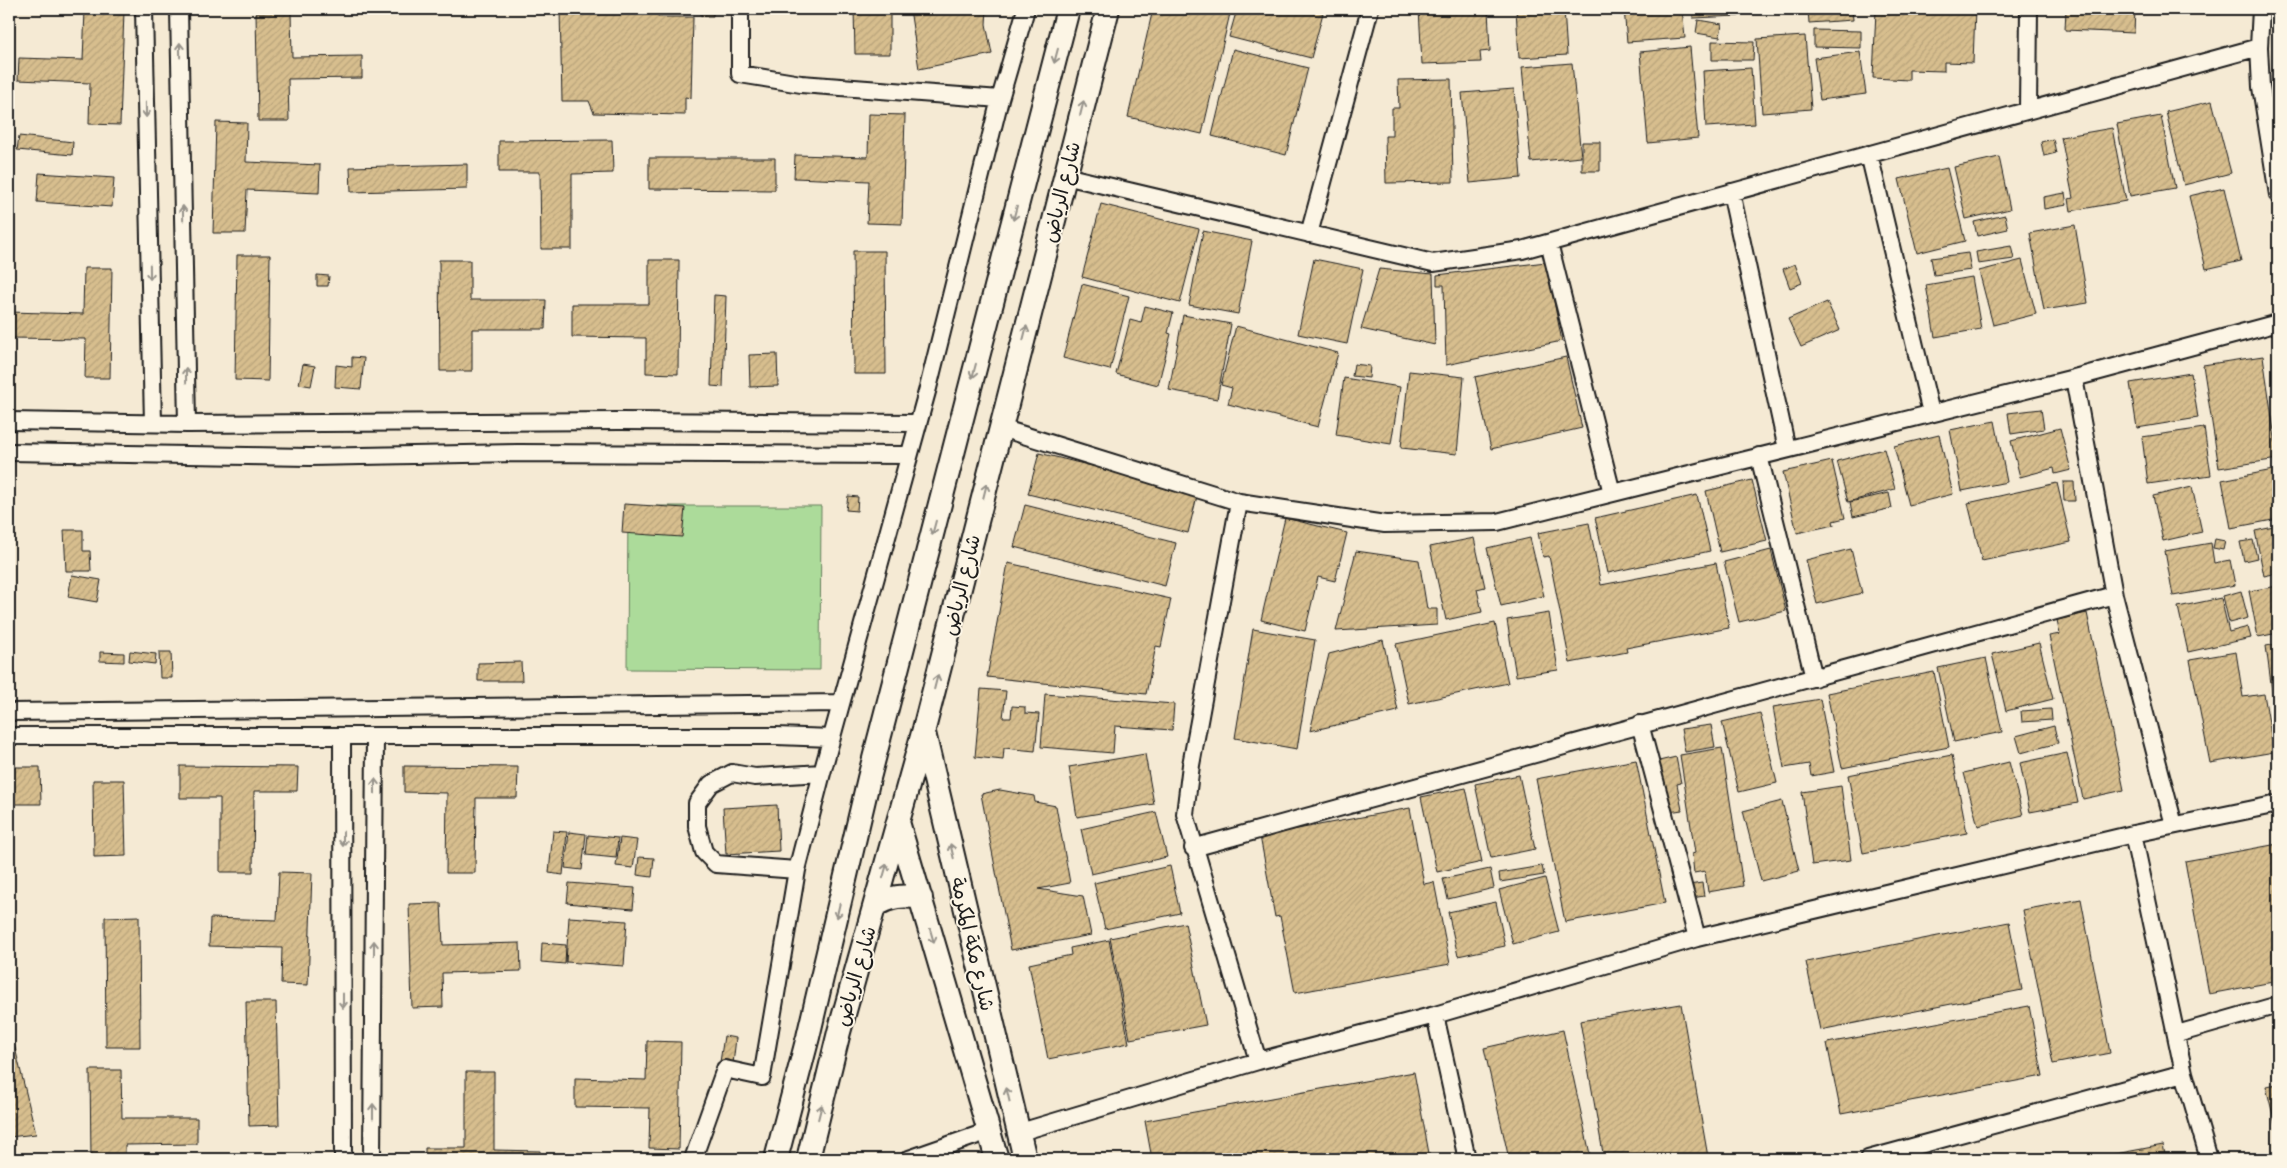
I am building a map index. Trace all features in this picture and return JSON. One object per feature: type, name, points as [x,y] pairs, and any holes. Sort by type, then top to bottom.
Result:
[{"type":"main road","name":"شارع الرياض","points":[[776,1159],[808,1037],[869,778],[1068,9]]},
{"type":"main road","name":"شارع الرياض","points":[[808,1159],[834,1055],[924,729],[1108,9]]},
{"type":"main road","name":"شارع مكة المكرمة","points":[[924,729],[1024,1159]]},
{"type":"main road","name":"شارع مكة المكرمة","points":[[898,822],[996,1159]]},
{"type":"main road","points":[[875,906],[887,898],[897,896],[921,898]]},
{"type":"main road","points":[[808,1037],[815,1035],[824,1038],[834,1055]]},
{"type":"street","points":[[144,9],[153,423]]},
{"type":"street","points":[[179,9],[187,424]]},
{"type":"street","points":[[740,9],[740,74],[801,84],[1000,99]]},
{"type":"street","points":[[693,1159],[724,1070],[762,1077],[797,870],[930,379],[1000,99],[1026,9]]},
{"type":"street","points":[[1309,234],[1370,9]]},
{"type":"street","points":[[2028,9],[2028,110]]},
{"type":"street","points":[[2261,9],[2259,47],[2261,87],[2278,195]]},
{"type":"street","points":[[1065,176],[1433,263],[1522,250],[2259,47]]},
{"type":"street","points":[[1869,154],[1931,413]]},
{"type":"street","points":[[1731,192],[1787,449]]},
{"type":"street","points":[[1549,242],[1612,493]]},
{"type":"street","points":[[1001,428],[1239,502],[1384,524],[1497,522],[2074,378],[2278,323]]},
{"type":"street","points":[[2074,378],[2114,596],[2174,825]]},
{"type":"street","points":[[9,421],[187,424],[610,421],[917,423]]},
{"type":"street","points":[[9,452],[310,457],[518,453],[909,454]]},
{"type":"street","points":[[1759,456],[1814,678]]},
{"type":"street","points":[[1239,502],[1191,765],[1185,814],[1193,848],[1258,1061]]},
{"type":"street","points":[[1193,848],[1640,724],[2114,596]]},
{"type":"street","points":[[9,712],[841,703]]},
{"type":"street","points":[[1640,724],[1698,938]]},
{"type":"street","points":[[9,736],[776,736],[832,738]]},
{"type":"street","points":[[372,1159],[375,736]]},
{"type":"street","points":[[342,737],[343,1159]]},
{"type":"street","points":[[797,870],[716,864],[704,852],[697,826],[698,803],[711,784],[732,774],[755,777],[822,773]]},
{"type":"street","points":[[1017,1133],[1258,1061],[1435,1016],[1698,938],[2133,834],[2278,804]]},
{"type":"street","points":[[2133,834],[2184,1073],[2210,1159]]},
{"type":"street","points":[[2177,1034],[2278,1005]]},
{"type":"street","points":[[1435,1016],[1467,1159]]},
{"type":"street","points":[[1868,1159],[2184,1073]]},
{"type":"street","points":[[909,1159],[989,1130]]},
{"type":"green space","points":[[628,506],[821,506],[820,670],[627,669]]},
{"type":"building","points":[[560,9],[656,9],[658,17],[693,17],[691,98],[685,97],[685,115],[594,113],[589,101],[562,101]]},
{"type":"building","points":[[701,9],[713,9],[713,16],[701,16]]},
{"type":"building","points":[[854,9],[890,9],[890,54],[855,54]]},
{"type":"building","points":[[910,9],[987,9],[986,24],[992,54],[919,69]]},
{"type":"building","points":[[1153,9],[1231,9],[1202,134],[1128,117]]},
{"type":"building","points":[[1237,9],[1308,9],[1323,13],[1311,58],[1229,37]]},
{"type":"building","points":[[1419,9],[1488,9],[1490,51],[1480,52],[1481,62],[1422,64]]},
{"type":"building","points":[[1516,9],[1564,9],[1567,55],[1519,58]]},
{"type":"building","points":[[1624,9],[1682,9],[1685,38],[1627,42]]},
{"type":"building","points":[[1693,9],[1738,9],[1739,16],[1693,18]]},
{"type":"building","points":[[1808,9],[1852,9],[1853,20],[1809,23]]},
{"type":"building","points":[[1867,9],[1975,9],[1973,63],[1944,62],[1944,71],[1909,70],[1909,80],[1873,78],[1876,10]]},
{"type":"building","points":[[2066,9],[2135,9],[2134,33],[2065,30]]},
{"type":"building","points":[[2151,9],[2222,9],[2221,14],[2151,12]]},
{"type":"building","points":[[85,10],[124,11],[120,125],[89,124],[90,83],[18,80],[19,58],[83,60]]},
{"type":"building","points":[[291,12],[292,57],[362,56],[362,78],[288,79],[289,121],[258,121],[256,13]]},
{"type":"building","points":[[1698,20],[1722,24],[1720,37],[1696,33]]},
{"type":"building","points":[[1814,30],[1861,31],[1861,48],[1814,47]]},
{"type":"building","points":[[1805,36],[1811,109],[1762,113],[1757,39]]},
{"type":"building","points":[[1712,41],[1754,42],[1753,60],[1712,60]]},
{"type":"building","points":[[1690,47],[1698,138],[1648,143],[1640,52]]},
{"type":"building","points":[[1233,49],[1308,68],[1286,155],[1212,136]]},
{"type":"building","points":[[1860,52],[1866,94],[1820,100],[1814,58]]},
{"type":"building","points":[[1572,63],[1581,157],[1531,162],[1522,67]]},
{"type":"building","points":[[1751,68],[1755,124],[1706,127],[1703,71]]},
{"type":"building","points":[[1451,79],[1453,182],[1386,183],[1385,136],[1392,136],[1392,108],[1399,108],[1398,80]]},
{"type":"building","points":[[1514,89],[1521,178],[1470,183],[1462,93]]},
{"type":"building","points":[[2212,101],[2231,173],[2184,185],[2166,112]]},
{"type":"building","points":[[869,114],[905,115],[902,224],[867,223],[869,181],[794,178],[795,155],[868,157]]},
{"type":"building","points":[[2161,116],[2175,188],[2130,196],[2117,124]]},
{"type":"building","points":[[216,122],[247,123],[246,162],[320,165],[319,193],[247,190],[245,233],[213,233]]},
{"type":"building","points":[[2112,128],[2126,201],[2071,211],[2069,199],[2073,198],[2061,137]]},
{"type":"building","points":[[19,136],[73,142],[72,155],[17,150]]},
{"type":"building","points":[[2053,139],[2056,153],[2044,156],[2041,142]]},
{"type":"building","points":[[612,140],[613,173],[572,174],[572,249],[541,249],[540,172],[499,172],[499,141]]},
{"type":"building","points":[[1582,142],[1600,142],[1600,171],[1582,171]]},
{"type":"building","points":[[1999,157],[2010,209],[1966,219],[1954,167]]},
{"type":"building","points":[[649,158],[775,158],[775,190],[649,189]]},
{"type":"building","points":[[467,164],[467,189],[351,192],[350,167]]},
{"type":"building","points":[[1947,168],[1965,241],[1917,253],[1899,179]]},
{"type":"building","points":[[39,173],[114,178],[112,207],[37,202]]},
{"type":"building","points":[[2224,188],[2241,261],[2206,269],[2189,196]]},
{"type":"building","points":[[2065,193],[2067,205],[2044,209],[2043,197]]},
{"type":"building","points":[[1101,204],[1199,229],[1180,303],[1082,277]]},
{"type":"building","points":[[2005,215],[2008,229],[1977,236],[1974,222]]},
{"type":"building","points":[[2075,225],[2088,303],[2044,310],[2030,233]]},
{"type":"building","points":[[1203,231],[1252,241],[1238,314],[1189,305]]},
{"type":"building","points":[[2011,246],[2014,259],[1978,264],[1976,252]]},
{"type":"building","points":[[853,251],[885,251],[886,374],[854,374]]},
{"type":"building","points":[[1968,253],[1971,270],[1934,275],[1931,258]]},
{"type":"building","points":[[237,255],[270,255],[268,381],[235,380]]},
{"type":"building","points":[[1314,259],[1363,269],[1347,344],[1298,334]]},
{"type":"building","points":[[439,260],[470,260],[470,300],[546,300],[545,329],[472,329],[472,371],[440,371]]},
{"type":"building","points":[[649,260],[679,260],[678,374],[646,373],[646,338],[572,337],[572,304],[649,304]]},
{"type":"building","points":[[2022,260],[2036,314],[1993,325],[1979,271]]},
{"type":"building","points":[[1546,262],[1562,341],[1446,365],[1444,285],[1437,285],[1437,275]]},
{"type":"building","points":[[1795,264],[1802,283],[1790,288],[1783,269]]},
{"type":"building","points":[[84,268],[112,268],[110,378],[85,378],[86,339],[9,338],[9,312],[83,314]]},
{"type":"building","points":[[1379,269],[1433,274],[1435,345],[1361,329]]},
{"type":"building","points":[[317,275],[329,276],[328,286],[317,286]]},
{"type":"building","points":[[1972,277],[1981,329],[1935,337],[1926,285]]},
{"type":"building","points":[[1082,284],[1129,296],[1110,370],[1063,358]]},
{"type":"building","points":[[714,295],[726,296],[723,387],[711,386]]},
{"type":"building","points":[[1827,302],[1840,330],[1801,347],[1788,319]]},
{"type":"building","points":[[1145,306],[1173,313],[1168,333],[1171,334],[1158,385],[1116,374],[1130,320],[1141,323]]},
{"type":"building","points":[[1183,315],[1231,324],[1217,399],[1169,390]]},
{"type":"building","points":[[1236,326],[1338,353],[1318,427],[1228,404],[1232,388],[1221,385]]},
{"type":"building","points":[[777,354],[778,386],[750,387],[749,355]]},
{"type":"building","points":[[2263,356],[2278,459],[2219,468],[2203,365]]},
{"type":"building","points":[[352,357],[364,358],[361,389],[335,387],[336,365],[352,367]]},
{"type":"building","points":[[1566,357],[1582,428],[1491,449],[1475,377]]},
{"type":"building","points":[[303,364],[315,366],[311,386],[299,384]]},
{"type":"building","points":[[1354,364],[1370,366],[1369,378],[1352,376]]},
{"type":"building","points":[[9,371],[11,371],[12,401],[9,401]]},
{"type":"building","points":[[1409,371],[1464,377],[1457,454],[1401,448]]},
{"type":"building","points":[[2191,373],[2198,418],[2137,428],[2130,383]]},
{"type":"building","points":[[1344,378],[1400,387],[1391,444],[1336,435]]},
{"type":"building","points":[[2041,409],[2044,429],[2011,434],[2008,413]]},
{"type":"building","points":[[1995,421],[2007,482],[1962,491],[1950,430]]},
{"type":"building","points":[[2060,428],[2071,470],[2055,474],[2054,468],[2020,477],[2011,441]]},
{"type":"building","points":[[2204,428],[2211,475],[2148,484],[2142,437]]},
{"type":"building","points":[[1939,435],[1953,494],[1909,505],[1894,446]]},
{"type":"building","points":[[1884,449],[1895,489],[1848,502],[1837,461]]},
{"type":"building","points":[[1039,453],[1198,492],[1188,533],[1028,494]]},
{"type":"building","points":[[1832,461],[1845,518],[1833,521],[1834,525],[1797,533],[1783,472]]},
{"type":"building","points":[[2278,469],[2278,519],[2231,528],[2222,480]]},
{"type":"building","points":[[1752,480],[1767,541],[1720,552],[1706,491]]},
{"type":"building","points":[[2063,482],[2074,482],[2075,501],[2064,501]]},
{"type":"building","points":[[2057,483],[2071,542],[1982,561],[1968,503]]},
{"type":"building","points":[[2192,487],[2202,532],[2163,541],[2153,496]]},
{"type":"building","points":[[1889,493],[1892,508],[1853,517],[1850,502]]},
{"type":"building","points":[[1697,495],[1710,551],[1608,573],[1595,518]]},
{"type":"building","points":[[848,496],[858,497],[857,511],[846,510]]},
{"type":"building","points":[[624,504],[685,508],[682,537],[622,533]]},
{"type":"building","points":[[1025,505],[1176,543],[1165,586],[1014,547]]},
{"type":"building","points":[[1285,518],[1347,533],[1335,581],[1318,577],[1305,631],[1261,620]]},
{"type":"building","points":[[1589,523],[1601,585],[1716,563],[1729,628],[1626,648],[1627,652],[1570,663],[1549,556],[1543,557],[1538,533]]},
{"type":"building","points":[[2278,526],[2278,573],[2264,576],[2255,531]]},
{"type":"building","points":[[64,530],[83,530],[83,551],[90,551],[91,571],[66,571]]},
{"type":"building","points":[[1474,538],[1485,587],[1477,589],[1482,612],[1446,620],[1430,547]]},
{"type":"building","points":[[1530,538],[1544,596],[1501,606],[1487,548]]},
{"type":"building","points":[[2215,539],[2225,541],[2223,550],[2213,548]]},
{"type":"building","points":[[2253,540],[2257,558],[2244,561],[2240,542]]},
{"type":"building","points":[[2211,543],[2214,563],[2230,560],[2235,585],[2173,596],[2165,551]]},
{"type":"building","points":[[1851,549],[1862,593],[1817,604],[1806,560]]},
{"type":"building","points":[[1771,550],[1786,611],[1739,622],[1724,562]]},
{"type":"building","points":[[1356,551],[1419,560],[1427,609],[1437,609],[1437,625],[1336,631]]},
{"type":"building","points":[[1008,563],[1171,599],[1161,647],[1156,646],[1146,694],[987,677]]},
{"type":"building","points":[[72,575],[101,580],[97,602],[68,597]]},
{"type":"building","points":[[2278,586],[2278,633],[2258,637],[2249,591]]},
{"type":"building","points":[[2241,591],[2248,618],[2229,623],[2223,596]]},
{"type":"building","points":[[2221,598],[2229,632],[2248,627],[2251,638],[2188,652],[2178,607]]},
{"type":"building","points":[[1549,613],[1558,670],[1516,676],[1507,620]]},
{"type":"building","points":[[2087,613],[2124,790],[2083,799],[2049,636],[2060,634],[2057,620]]},
{"type":"building","points":[[1495,623],[1508,683],[1409,704],[1396,644]]},
{"type":"building","points":[[1253,629],[1315,640],[1297,749],[1235,738]]},
{"type":"building","points":[[1383,640],[1398,711],[1310,731],[1329,654]]},
{"type":"building","points":[[2039,643],[2053,699],[2006,711],[1992,654]]},
{"type":"building","points":[[2278,644],[2278,736],[2266,646]]},
{"type":"building","points":[[130,651],[156,654],[155,664],[129,661]]},
{"type":"building","points":[[100,652],[124,653],[124,662],[100,661]]},
{"type":"building","points":[[159,652],[171,652],[172,678],[160,678]]},
{"type":"building","points":[[2236,652],[2243,697],[2264,694],[2274,752],[2210,763],[2190,660]]},
{"type":"building","points":[[1986,658],[2002,732],[1954,742],[1938,668]]},
{"type":"building","points":[[521,662],[522,681],[478,681],[478,663]]},
{"type":"building","points":[[1934,672],[1949,747],[1842,768],[1827,693]]},
{"type":"building","points":[[981,689],[1006,691],[1003,718],[1011,718],[1012,706],[1025,707],[1025,713],[1039,714],[1035,751],[1004,748],[1003,760],[975,757]]},
{"type":"building","points":[[1045,694],[1174,704],[1172,730],[1115,726],[1113,753],[1041,747]]},
{"type":"building","points":[[1820,699],[1834,772],[1811,776],[1809,764],[1784,768],[1773,707]]},
{"type":"building","points":[[2051,709],[2052,720],[2022,722],[2021,711]]},
{"type":"building","points":[[1760,713],[1777,783],[1739,792],[1722,722]]},
{"type":"building","points":[[1711,725],[1715,747],[1685,752],[1681,729]]},
{"type":"building","points":[[2054,726],[2058,743],[2021,753],[2016,736]]},
{"type":"building","points":[[1722,748],[1743,886],[1708,892],[1705,871],[1694,873],[1692,854],[1695,853],[1680,755]]},
{"type":"building","points":[[2067,753],[2078,803],[2030,812],[2020,763]]},
{"type":"building","points":[[1145,754],[1154,804],[1077,817],[1069,767]]},
{"type":"building","points":[[1952,755],[1967,833],[1863,853],[1848,775]]},
{"type":"building","points":[[1676,757],[1681,783],[1677,784],[1682,810],[1669,812],[1659,761]]},
{"type":"building","points":[[1636,760],[1665,903],[1565,922],[1536,779]]},
{"type":"building","points":[[2009,762],[2023,815],[1978,826],[1964,773]]},
{"type":"building","points":[[180,766],[298,767],[297,791],[254,791],[253,872],[220,872],[220,798],[180,798]]},
{"type":"building","points":[[404,766],[518,767],[517,798],[476,798],[475,873],[446,873],[447,793],[404,792]]},
{"type":"building","points":[[9,767],[40,767],[41,804],[9,804]]},
{"type":"building","points":[[1519,775],[1535,849],[1491,858],[1475,784]]},
{"type":"building","points":[[93,780],[124,780],[126,856],[94,857]]},
{"type":"building","points":[[1841,786],[1851,860],[1812,865],[1802,792]]},
{"type":"building","points":[[1466,788],[1482,862],[1437,872],[1421,797]]},
{"type":"building","points":[[1000,790],[1034,796],[1035,802],[1056,806],[1070,883],[1038,889],[1083,896],[1091,935],[1011,950],[981,794]]},
{"type":"building","points":[[1782,801],[1799,871],[1761,881],[1743,811]]},
{"type":"building","points":[[777,805],[779,851],[726,854],[723,808]]},
{"type":"building","points":[[1410,808],[1424,884],[1434,882],[1450,964],[1295,993],[1280,916],[1275,917],[1260,836]]},
{"type":"building","points":[[1156,812],[1167,857],[1091,874],[1081,829]]},
{"type":"building","points":[[553,831],[567,832],[563,875],[549,873]]},
{"type":"building","points":[[569,832],[586,834],[582,870],[565,868]]},
{"type":"building","points":[[588,835],[618,838],[616,858],[586,855]]},
{"type":"building","points":[[620,838],[637,840],[633,868],[616,866]]},
{"type":"building","points":[[2278,844],[2278,981],[2209,994],[2185,861]]},
{"type":"building","points":[[639,857],[654,858],[652,877],[637,875]]},
{"type":"building","points":[[1170,866],[1180,913],[1105,929],[1094,883]]},
{"type":"building","points":[[1542,866],[1544,875],[1500,882],[1499,873]]},
{"type":"building","points":[[1490,869],[1494,888],[1448,899],[1443,879]]},
{"type":"building","points":[[279,872],[312,873],[308,985],[281,984],[282,948],[209,946],[210,918],[277,920]]},
{"type":"building","points":[[1545,878],[1559,932],[1513,944],[1499,890]]},
{"type":"building","points":[[569,883],[635,888],[633,909],[567,903]]},
{"type":"building","points":[[1702,883],[1704,896],[1692,898],[1689,885]]},
{"type":"building","points":[[2081,899],[2110,1053],[2053,1064],[2023,910]]},
{"type":"building","points":[[1496,902],[1505,946],[1458,956],[1448,912]]},
{"type":"building","points":[[441,903],[443,945],[520,943],[521,971],[442,973],[443,1007],[412,1008],[409,904]]},
{"type":"building","points":[[139,916],[140,1047],[106,1047],[105,917]]},
{"type":"building","points":[[569,917],[627,921],[624,966],[566,962]]},
{"type":"building","points":[[2009,922],[2022,990],[1820,1030],[1806,962]]},
{"type":"building","points":[[1185,923],[1206,1025],[1130,1039],[1110,938]]},
{"type":"building","points":[[1109,940],[1129,1043],[1048,1059],[1029,964],[1071,955],[1070,948]]},
{"type":"building","points":[[542,943],[566,945],[565,964],[541,962]]},
{"type":"building","points":[[246,1002],[276,1002],[279,1125],[249,1126]]},
{"type":"building","points":[[1681,1004],[1708,1157],[1695,1159],[1604,1159],[1580,1021]]},
{"type":"building","points":[[2029,1006],[2043,1076],[1841,1114],[1827,1043]]},
{"type":"building","points":[[9,1023],[36,1134],[9,1137]]},
{"type":"building","points":[[1563,1030],[1591,1159],[1509,1159],[1484,1048]]},
{"type":"building","points":[[724,1036],[736,1038],[733,1064],[720,1062]]},
{"type":"building","points":[[647,1041],[681,1042],[679,1149],[649,1148],[650,1108],[575,1107],[575,1078],[646,1080]]},
{"type":"building","points":[[90,1070],[121,1070],[122,1118],[197,1118],[197,1144],[125,1145],[125,1159],[91,1159]]},
{"type":"building","points":[[466,1072],[494,1072],[494,1150],[540,1151],[540,1159],[425,1159],[425,1148],[466,1148]]},
{"type":"building","points":[[1414,1072],[1430,1159],[1152,1159],[1145,1121]]},
{"type":"building","points":[[2278,1085],[2278,1135],[2266,1087]]},
{"type":"building","points":[[2163,1145],[2166,1159],[2089,1159]]},
{"type":"building","points":[[314,1158],[314,1159],[283,1159]]}]
